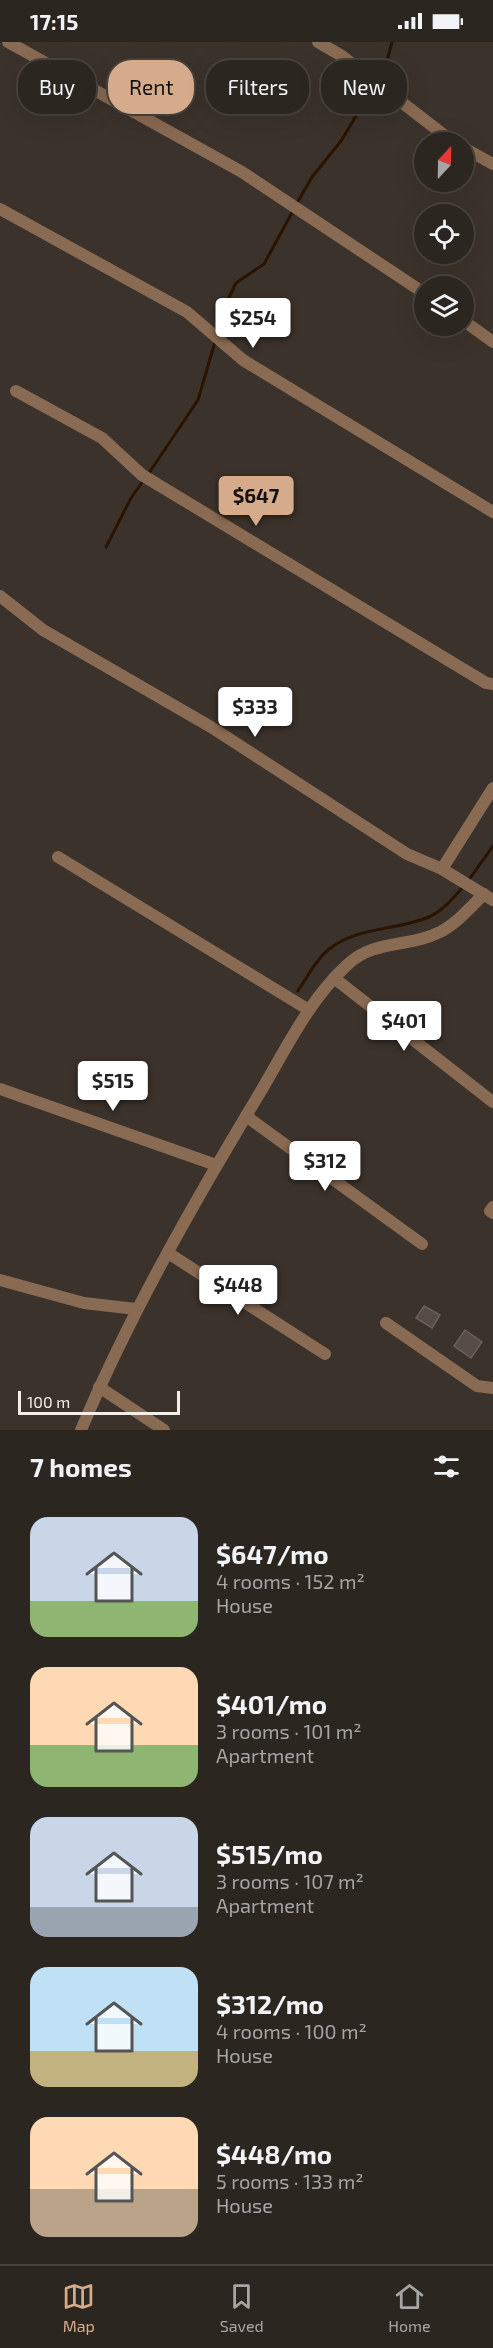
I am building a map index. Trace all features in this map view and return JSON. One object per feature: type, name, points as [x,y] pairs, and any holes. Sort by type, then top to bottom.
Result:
[{"type":"street","points":[[8,42],[243,172],[414,286]]},
{"type":"street","points":[[318,42],[342,56],[440,132]]},
{"type":"street","points":[[474,154],[493,164]]},
{"type":"street","points":[[0,209],[187,312],[243,360],[493,512]]},
{"type":"street","points":[[474,328],[493,342]]},
{"type":"street","points":[[16,391],[102,438],[142,475],[486,683],[493,684]]},
{"type":"street","points":[[0,596],[43,630],[211,728],[407,854],[442,868],[489,897],[439,933],[417,940],[374,947],[349,963],[321,991],[216,1165],[136,1309],[99,1386],[81,1430]]},
{"type":"street","points":[[442,868],[493,788]]},
{"type":"street","points":[[58,858],[309,1010]]},
{"type":"street","points":[[333,978],[493,1102]]},
{"type":"street","points":[[0,1089],[216,1165]]},
{"type":"street","points":[[246,1116],[422,1244]]},
{"type":"street","points":[[493,1207],[490,1211],[493,1213]]},
{"type":"street","points":[[168,1253],[325,1354]]},
{"type":"street","points":[[0,1280],[84,1303],[136,1309]]},
{"type":"street","points":[[386,1323],[477,1386],[493,1388]]},
{"type":"street","points":[[99,1386],[164,1430]]},
{"type":"building","points":[[424,1306],[440,1315],[432,1328],[416,1318]]},
{"type":"building","points":[[465,1330],[482,1342],[471,1358],[454,1346]]},
{"type":"waterway","points":[[387,60],[392,42]]},
{"type":"waterway","points":[[297,203],[312,177],[341,141],[357,114]]},
{"type":"waterway","points":[[217,332],[222,312],[236,283],[264,264],[294,209]]},
{"type":"waterway","points":[[147,476],[198,400],[215,342]]},
{"type":"waterway","points":[[106,547],[131,498],[143,481]]},
{"type":"waterway","points":[[468,881],[493,846]]},
{"type":"waterway","points":[[298,991],[319,959],[339,942],[364,933],[429,917],[444,907],[464,886]]}]
